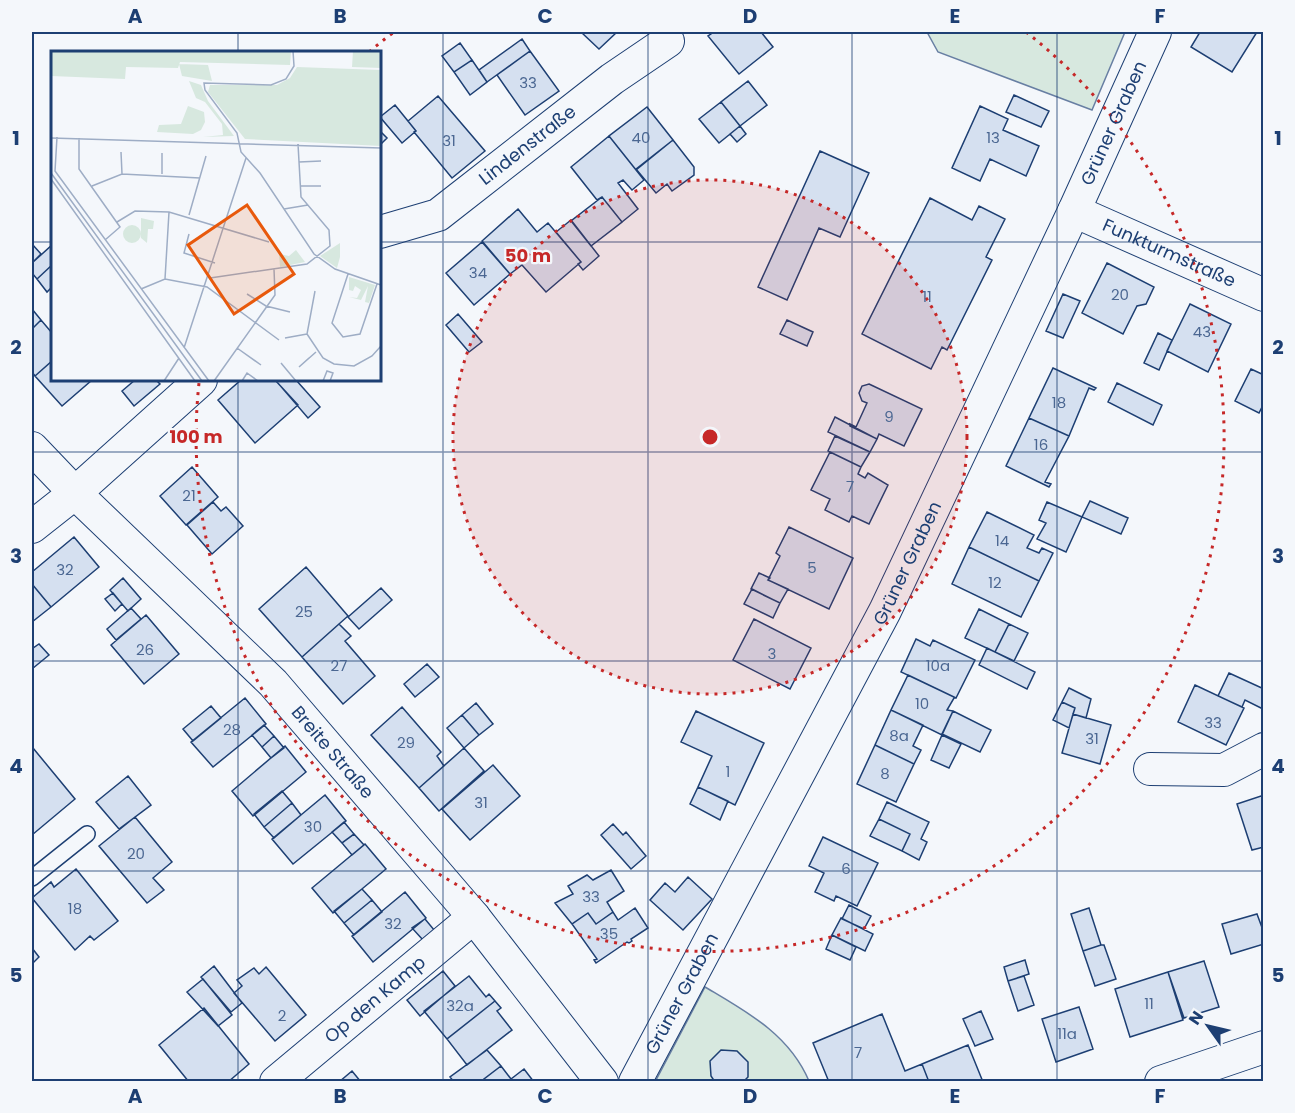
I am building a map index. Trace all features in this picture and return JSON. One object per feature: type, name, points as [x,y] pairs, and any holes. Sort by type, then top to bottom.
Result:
[{"type":"street","name":"Grüner Graben","points":[[635,1082],[885,611],[1074,211],[1155,32]]},
{"type":"street","name":"Lindenstraße","points":[[381,232],[438,215],[612,79],[668,41]]},
{"type":"street","name":"Funkturmstraße","points":[[1074,211],[1263,295]]},
{"type":"street","points":[[32,526],[75,493],[200,381]]},
{"type":"street","name":"Breite Straße","points":[[32,448],[75,493],[273,683],[474,917],[602,1082]]},
{"type":"street","points":[[1150,769],[1224,770],[1263,749]]},
{"type":"street","name":"Op den Kamp","points":[[276,1082],[474,917]]},
{"type":"street","points":[[1161,1082],[1263,1047]]},
{"type":"lane","points":[[32,878],[87,834]]},
{"type":"shaded area","points":[[927,32],[1125,32],[1092,110],[938,52]]},
{"type":"shaded area","points":[[705,987],[751,1015],[778,1037],[801,1064],[809,1081],[655,1082]]},
{"type":"building","points":[[581,32],[617,32],[599,49]]},
{"type":"building","points":[[714,32],[761,32],[773,47],[739,74],[708,36]]},
{"type":"building","points":[[1200,32],[1257,32],[1232,72],[1191,47]]},
{"type":"building","points":[[522,39],[530,51],[487,82],[479,70]]},
{"type":"building","points":[[460,43],[472,60],[454,72],[442,56]]},
{"type":"building","points":[[530,51],[559,91],[525,115],[497,75]]},
{"type":"building","points":[[472,60],[487,82],[470,95],[454,72]]},
{"type":"building","points":[[748,81],[767,105],[740,126],[721,102]]},
{"type":"building","points":[[1014,95],[1049,111],[1041,127],[1006,112]]},
{"type":"building","points":[[438,96],[485,151],[452,178],[414,132],[416,131],[408,121]]},
{"type":"building","points":[[721,102],[740,126],[719,143],[699,119]]},
{"type":"building","points":[[395,105],[416,131],[402,143],[381,116]]},
{"type":"building","points":[[980,106],[1008,119],[1003,130],[1039,146],[1026,176],[990,159],[980,181],[952,168]]},
{"type":"building","points":[[647,107],[673,140],[636,170],[609,136]]},
{"type":"building","points":[[740,126],[746,134],[737,142],[730,134]]},
{"type":"building","points":[[381,132],[387,138],[381,144]]},
{"type":"building","points":[[609,136],[644,180],[632,190],[623,180],[618,183],[638,209],[622,222],[602,197],[597,200],[571,167]]},
{"type":"building","points":[[673,140],[694,167],[694,175],[672,191],[667,184],[656,193],[636,169]]},
{"type":"building","points":[[820,151],[869,173],[840,237],[819,228],[787,300],[758,287]]},
{"type":"building","points":[[602,197],[622,222],[591,246],[571,221]]},
{"type":"building","points":[[930,198],[972,220],[979,206],[1005,219],[986,257],[992,260],[947,350],[942,347],[931,369],[862,334]]},
{"type":"building","points":[[518,209],[537,232],[548,223],[581,262],[546,292],[522,265],[510,274],[482,241]]},
{"type":"building","points":[[571,220],[599,256],[583,270],[578,264],[581,262],[556,232]]},
{"type":"building","points":[[482,242],[510,274],[474,305],[446,273]]},
{"type":"building","points":[[32,244],[41,254],[32,263]]},
{"type":"building","points":[[51,246],[51,266],[37,279],[32,273],[32,263]]},
{"type":"building","points":[[1107,263],[1154,287],[1146,304],[1137,306],[1123,334],[1082,313]]},
{"type":"building","points":[[51,266],[51,288],[47,292],[37,279]]},
{"type":"building","points":[[1063,294],[1080,301],[1063,338],[1046,331]]},
{"type":"building","points":[[1190,304],[1231,324],[1208,372],[1167,351]]},
{"type":"building","points":[[32,309],[41,320],[32,329]]},
{"type":"building","points":[[458,314],[482,342],[469,352],[446,325]]},
{"type":"building","points":[[41,320],[51,332],[51,362],[35,376],[32,372],[32,329]]},
{"type":"building","points":[[787,320],[813,332],[807,346],[780,334]]},
{"type":"building","points":[[1158,333],[1172,340],[1159,370],[1144,363]]},
{"type":"building","points":[[51,362],[51,381],[91,381],[62,406],[35,376]]},
{"type":"building","points":[[1053,368],[1096,388],[1094,390],[1089,388],[1069,436],[1029,418]]},
{"type":"building","points":[[1251,369],[1264,375],[1264,403],[1259,413],[1235,401]]},
{"type":"building","points":[[134,381],[157,381],[160,384],[134,406],[122,391]]},
{"type":"building","points":[[240,381],[276,381],[298,405],[255,443],[218,400]]},
{"type":"building","points":[[297,381],[320,407],[308,418],[277,382]]},
{"type":"building","points":[[1117,383],[1162,405],[1153,425],[1108,402]]},
{"type":"building","points":[[869,384],[922,409],[904,446],[879,434],[877,439],[850,426],[850,424],[856,427],[867,403],[862,401],[859,393],[862,386]]},
{"type":"building","points":[[835,417],[877,439],[870,452],[828,432]]},
{"type":"building","points":[[1029,418],[1069,436],[1045,482],[1051,484],[1049,487],[1006,466]]},
{"type":"building","points":[[835,436],[870,452],[861,467],[828,451]]},
{"type":"building","points":[[830,452],[861,467],[858,474],[865,478],[868,473],[888,485],[869,524],[852,516],[849,522],[825,510],[830,499],[811,490]]},
{"type":"building","points":[[192,467],[218,497],[186,525],[160,496]]},
{"type":"building","points":[[1090,501],[1128,518],[1121,534],[1082,517]]},
{"type":"building","points":[[213,502],[221,511],[226,507],[243,526],[212,554],[187,525]]},
{"type":"building","points":[[1047,502],[1082,517],[1066,552],[1037,539],[1046,523],[1039,520]]},
{"type":"building","points":[[987,512],[1034,535],[1027,548],[1039,553],[1042,548],[1053,553],[1039,581],[969,547]]},
{"type":"building","points":[[789,527],[853,558],[829,609],[768,580],[780,556],[776,553]]},
{"type":"building","points":[[74,537],[99,567],[51,607],[32,584],[32,572]]},
{"type":"building","points":[[969,547],[1039,581],[1021,617],[952,584]]},
{"type":"building","points":[[306,567],[348,616],[302,657],[259,609]]},
{"type":"building","points":[[759,573],[788,589],[780,603],[751,589]]},
{"type":"building","points":[[123,578],[141,599],[128,611],[110,590]]},
{"type":"building","points":[[32,584],[51,607],[32,622]]},
{"type":"building","points":[[381,588],[392,600],[359,629],[348,617]]},
{"type":"building","points":[[752,589],[780,603],[773,618],[744,604]]},
{"type":"building","points":[[113,593],[122,604],[115,611],[105,599]]},
{"type":"building","points":[[131,608],[141,619],[116,640],[107,629]]},
{"type":"building","points":[[979,609],[1009,624],[995,652],[965,638]]},
{"type":"building","points":[[146,615],[179,654],[144,684],[111,645]]},
{"type":"building","points":[[754,619],[811,648],[790,689],[733,660]]},
{"type":"building","points":[[339,624],[351,636],[345,641],[375,676],[343,704],[302,657]]},
{"type":"building","points":[[1009,624],[1028,633],[1014,661],[995,652]]},
{"type":"building","points":[[916,639],[930,646],[933,640],[975,660],[956,698],[901,672]]},
{"type":"building","points":[[39,644],[49,655],[32,669],[32,645],[33,648]]},
{"type":"building","points":[[987,648],[1035,672],[1027,689],[979,665]]},
{"type":"building","points":[[427,664],[439,677],[415,697],[404,684]]},
{"type":"building","points":[[1229,673],[1264,689],[1263,709],[1245,700],[1242,707],[1218,696]]},
{"type":"building","points":[[908,675],[956,698],[947,710],[953,711],[942,735],[891,710]]},
{"type":"building","points":[[1195,685],[1244,708],[1226,745],[1178,722]]},
{"type":"building","points":[[1069,688],[1091,699],[1086,718],[1073,714],[1075,708],[1062,702]]},
{"type":"building","points":[[245,698],[266,724],[213,767],[191,742]]},
{"type":"building","points":[[1062,702],[1075,708],[1069,728],[1053,720]]},
{"type":"building","points":[[476,703],[493,724],[479,735],[462,715]]},
{"type":"building","points":[[211,706],[221,718],[193,741],[183,729]]},
{"type":"building","points":[[402,707],[441,752],[437,756],[444,766],[419,788],[371,735]]},
{"type":"building","points":[[891,710],[923,725],[913,746],[921,750],[914,764],[875,745]]},
{"type":"building","points":[[696,711],[764,743],[735,805],[698,787],[712,756],[681,742]]},
{"type":"building","points":[[953,711],[991,730],[980,752],[942,734]]},
{"type":"building","points":[[1073,714],[1111,725],[1100,764],[1062,753]]},
{"type":"building","points":[[462,715],[479,735],[464,748],[447,728]]},
{"type":"building","points":[[264,725],[274,736],[262,747],[252,735]]},
{"type":"building","points":[[942,735],[961,744],[949,768],[931,760]]},
{"type":"building","points":[[274,736],[284,748],[271,758],[262,747]]},
{"type":"building","points":[[875,745],[914,764],[896,802],[857,784]]},
{"type":"building","points":[[285,746],[306,772],[253,816],[232,791]]},
{"type":"building","points":[[33,748],[75,799],[32,835],[32,750]]},
{"type":"building","points":[[464,748],[484,771],[439,811],[419,788]]},
{"type":"building","points":[[493,765],[520,796],[470,840],[442,809]]},
{"type":"building","points":[[128,776],[151,805],[119,829],[96,802]]},
{"type":"building","points":[[698,787],[728,801],[720,820],[690,804]]},
{"type":"building","points":[[282,791],[292,803],[264,827],[254,814]]},
{"type":"building","points":[[325,795],[346,821],[293,864],[272,839]]},
{"type":"building","points":[[1264,795],[1264,847],[1252,850],[1237,804]]},
{"type":"building","points":[[887,802],[929,822],[921,839],[927,842],[919,860],[902,851],[910,834],[879,819]]},
{"type":"building","points":[[292,803],[301,815],[274,838],[264,827]]},
{"type":"building","points":[[135,817],[172,862],[153,878],[164,890],[147,903],[99,846]]},
{"type":"building","points":[[879,819],[910,834],[902,851],[870,836]]},
{"type":"building","points":[[344,822],[354,834],[342,843],[332,832]]},
{"type":"building","points":[[613,824],[623,835],[626,832],[646,856],[631,869],[601,835]]},
{"type":"building","points":[[354,834],[364,845],[352,855],[342,843]]},
{"type":"building","points":[[823,837],[878,863],[857,906],[836,896],[834,901],[815,892],[824,873],[809,866]]},
{"type":"building","points":[[365,844],[386,869],[333,913],[312,888]]},
{"type":"building","points":[[76,869],[118,921],[94,940],[90,936],[75,950],[32,898],[51,882],[54,887]]},
{"type":"building","points":[[611,870],[624,891],[607,902],[613,912],[596,924],[588,913],[572,924],[555,903],[573,894],[568,886],[587,875],[593,880]]},
{"type":"building","points":[[688,877],[712,899],[683,930],[650,900],[665,883],[675,892]]},
{"type":"building","points":[[362,889],[372,900],[344,923],[334,911]]},
{"type":"building","points":[[405,892],[426,918],[373,962],[352,936]]},
{"type":"building","points":[[372,900],[382,912],[354,935],[344,923]]},
{"type":"building","points":[[849,905],[871,916],[864,929],[842,919]]},
{"type":"building","points":[[635,908],[648,928],[631,939],[632,941],[596,963],[594,960],[597,959],[572,924],[588,913],[596,924],[613,912],[618,920]]},
{"type":"building","points":[[1089,908],[1101,945],[1083,951],[1071,914]]},
{"type":"building","points":[[1257,914],[1264,933],[1264,944],[1231,954],[1222,924]]},
{"type":"building","points":[[841,918],[873,934],[865,951],[832,935]]},
{"type":"building","points":[[425,919],[435,931],[423,940],[412,928]]},
{"type":"building","points":[[832,935],[856,947],[850,960],[826,949]]},
{"type":"building","points":[[1104,945],[1116,979],[1095,986],[1083,951]]},
{"type":"building","points":[[32,948],[39,957],[32,964]]},
{"type":"building","points":[[1025,960],[1029,974],[1008,981],[1004,967]]},
{"type":"building","points":[[1204,961],[1219,1007],[1184,1018],[1168,972]]},
{"type":"building","points":[[214,966],[242,1003],[231,1012],[201,977]]},
{"type":"building","points":[[266,967],[306,1015],[275,1041],[234,993],[242,986],[237,980],[254,968],[259,974]]},
{"type":"building","points":[[443,971],[455,986],[420,1016],[407,1000]]},
{"type":"building","points":[[1168,972],[1183,1020],[1130,1037],[1115,989]]},
{"type":"building","points":[[469,976],[486,997],[489,994],[495,1001],[447,1039],[424,1011]]},
{"type":"building","points":[[1024,976],[1034,1005],[1018,1011],[1008,981]]},
{"type":"building","points":[[203,979],[232,1015],[218,1026],[187,992]]},
{"type":"building","points":[[495,1001],[501,1008],[497,1011],[512,1030],[467,1065],[447,1039]]},
{"type":"building","points":[[1079,1007],[1093,1049],[1056,1062],[1042,1019]]},
{"type":"building","points":[[204,1008],[249,1064],[228,1082],[189,1082],[159,1045]]},
{"type":"building","points":[[981,1011],[993,1039],[975,1046],[963,1019]]},
{"type":"building","points":[[882,1014],[905,1071],[922,1064],[929,1082],[829,1082],[813,1043]]},
{"type":"building","points":[[968,1045],[983,1082],[929,1082],[922,1064]]},
{"type":"building","points":[[487,1050],[501,1066],[480,1082],[454,1082],[450,1077]]},
{"type":"building","points":[[721,1050],[737,1051],[748,1062],[748,1077],[743,1082],[715,1082],[711,1076],[710,1061]]},
{"type":"building","points":[[501,1066],[511,1079],[508,1082],[480,1082]]},
{"type":"building","points":[[524,1069],[534,1082],[508,1082],[511,1079]]},
{"type":"building","points":[[352,1071],[361,1082],[339,1082]]}]
